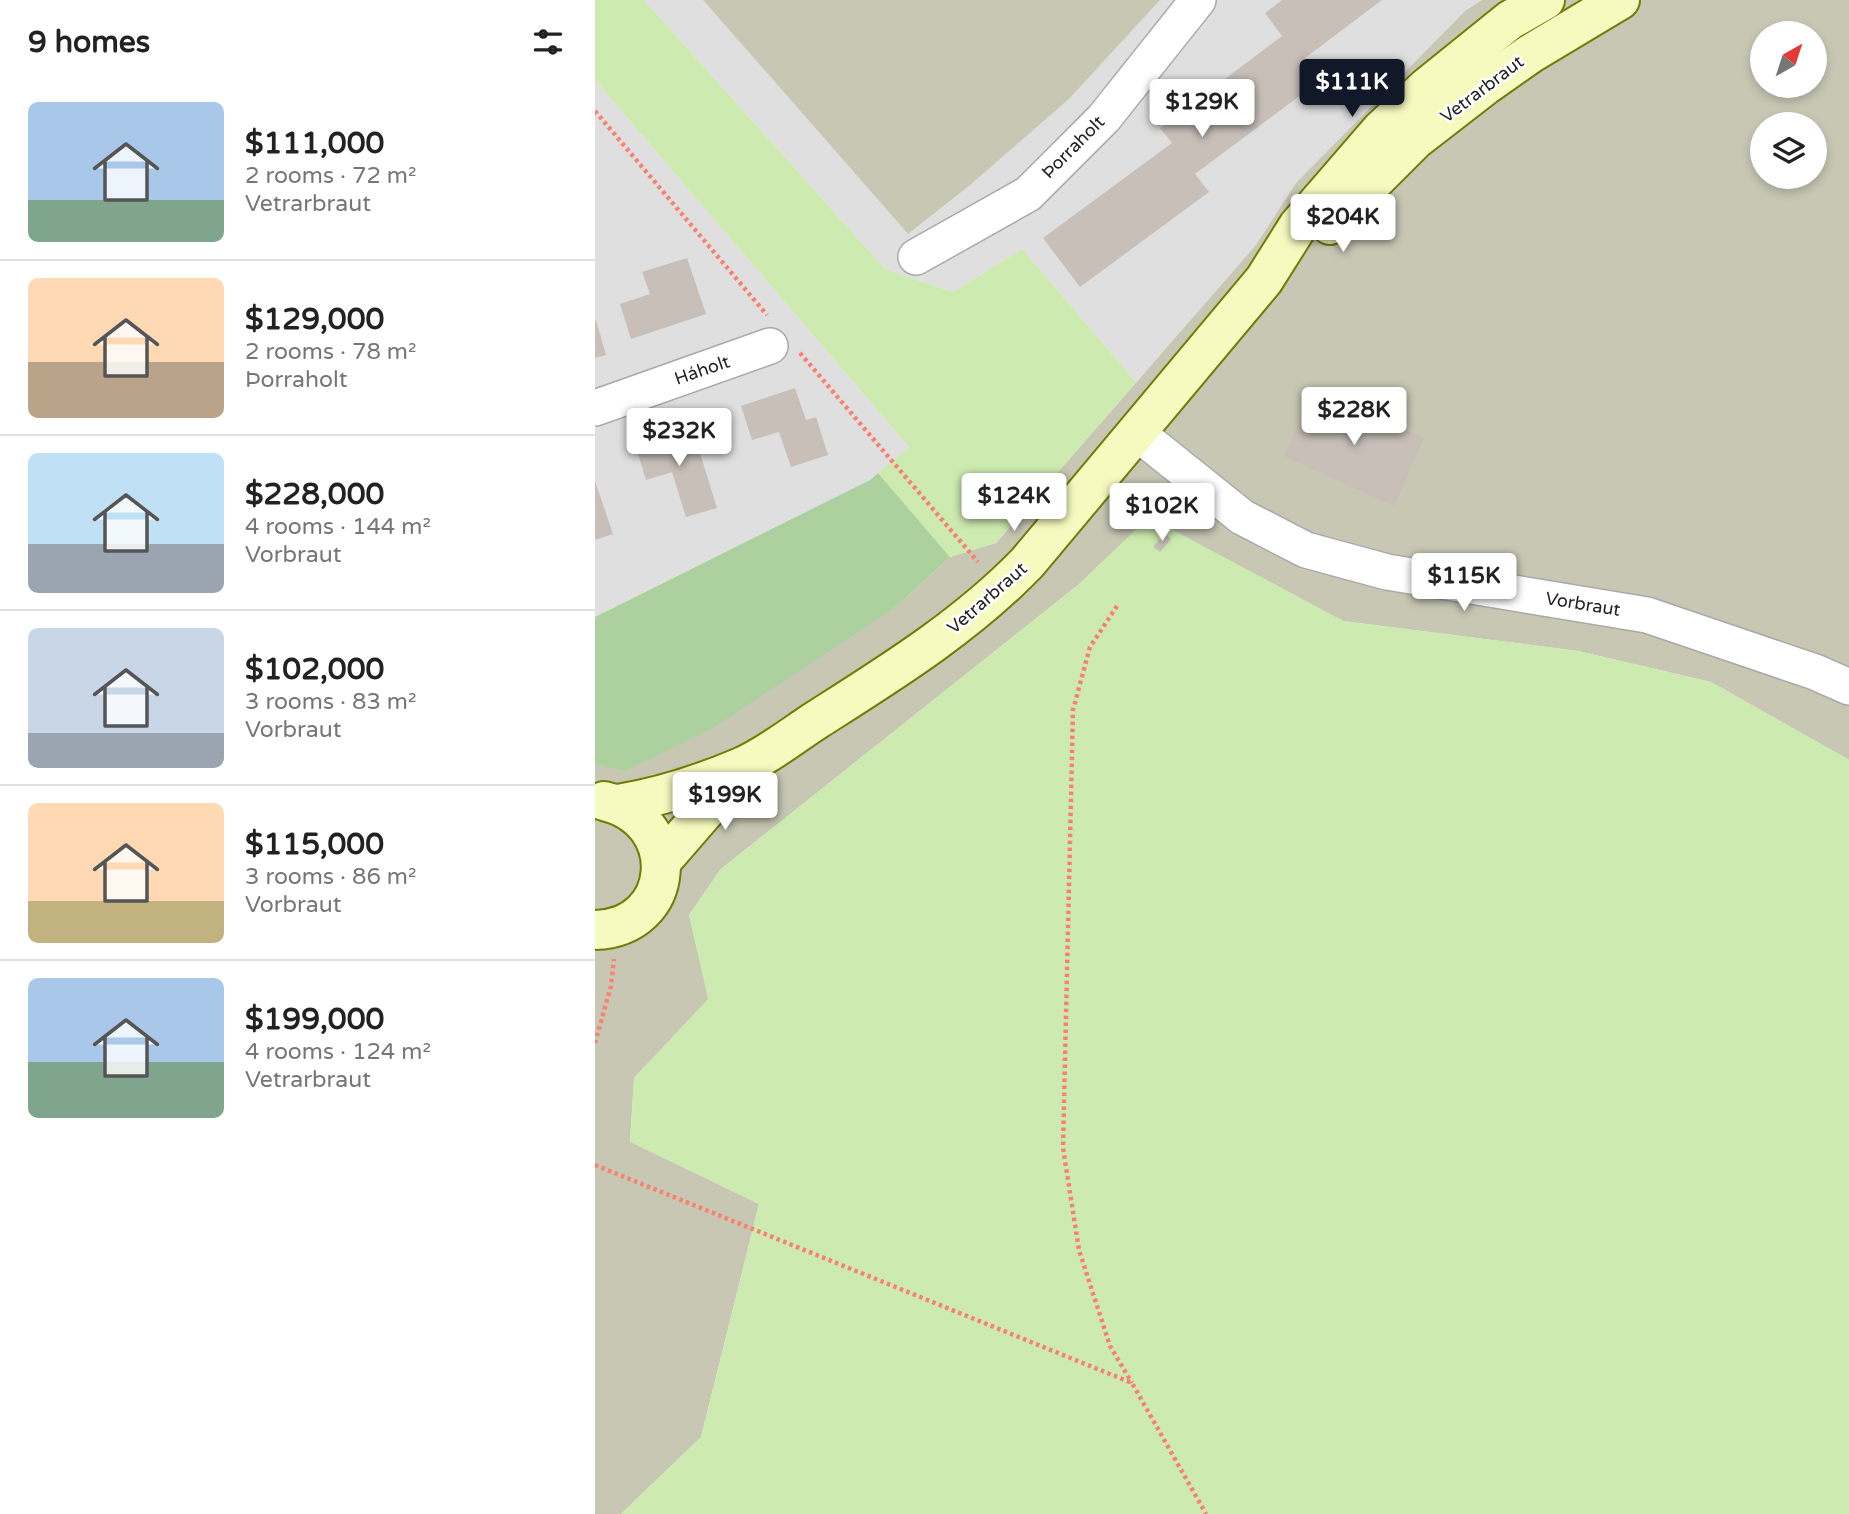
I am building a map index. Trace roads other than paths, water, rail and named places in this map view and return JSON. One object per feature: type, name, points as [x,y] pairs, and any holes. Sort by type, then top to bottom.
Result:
[{"type":"street","name":"Þorraholt","points":[[916,257],[1028,194],[1104,118],[1198,0]]},
{"type":"street","name":"Vetrarbraut","points":[[606,802],[651,798],[743,766],[947,634],[1001,590],[1027,563],[1264,280],[1298,226],[1381,130],[1504,10],[1545,0]]},
{"type":"street","name":"Vetrarbraut","points":[[1264,280],[1313,243],[1415,140],[1530,54],[1620,0]]},
{"type":"street","points":[[1504,10],[1530,54]]},
{"type":"street","name":"Háholt","points":[[595,408],[770,346]]},
{"type":"street","name":"Vorbraut","points":[[1136,432],[1243,517],[1306,550],[1387,572],[1647,615],[1815,672],[1849,687]]},
{"type":"street","name":"Vetrarbraut","points":[[661,862],[743,766]]},
{"type":"street","name":"Vetrarbraut","points":[[606,802],[635,813],[648,827],[658,844],[661,862],[660,880],[654,895],[639,914],[607,929]]}]
